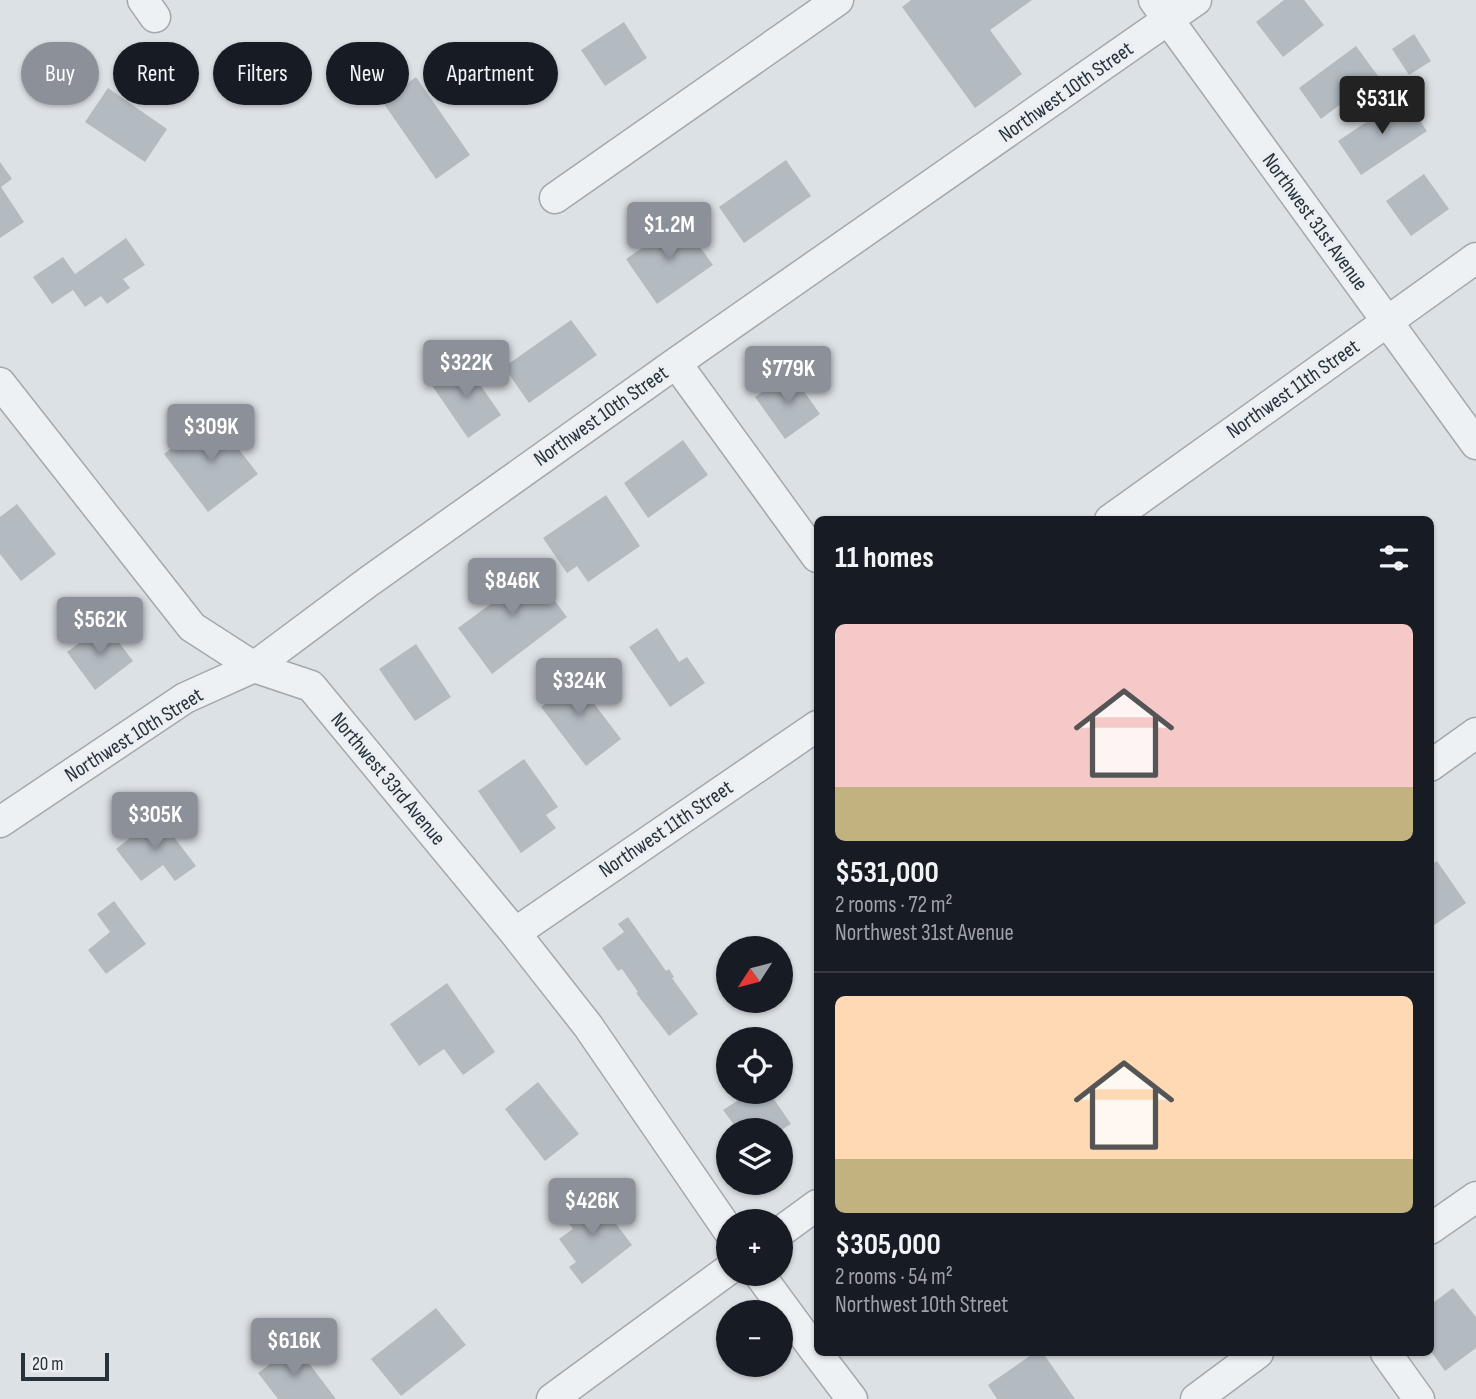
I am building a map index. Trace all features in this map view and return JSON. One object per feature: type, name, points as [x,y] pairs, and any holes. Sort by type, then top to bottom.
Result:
[{"type":"street","points":[[555,198],[838,0]]},
{"type":"street","name":"Northwest 10th Street","points":[[0,822],[185,698],[254,667],[1161,10],[1196,0]]},
{"type":"street","name":"Northwest 31st Avenue","points":[[1161,10],[1476,444]]},
{"type":"street","name":"Northwest 11th Street","points":[[1116,516],[1476,258]]},
{"type":"street","points":[[677,363],[814,553]]},
{"type":"street","name":"Northwest 33rd Avenue","points":[[0,383],[192,627],[254,667],[311,686],[515,933],[588,1026],[716,1213]]},
{"type":"street","name":"Northwest 11th Street","points":[[515,933],[814,728]]},
{"type":"street","points":[[1434,763],[1476,733]]},
{"type":"street","points":[[1434,1226],[1476,1197]]},
{"type":"street","points":[[793,1222],[814,1207]]},
{"type":"street","points":[[552,1399],[716,1279]]},
{"type":"street","points":[[768,1286],[814,1349]]},
{"type":"street","points":[[819,1356],[852,1399]]},
{"type":"street","points":[[1196,1399],[1254,1356]]},
{"type":"street","points":[[1388,1356],[1419,1399]]},
{"type":"building","points":[[911,0],[1032,0],[990,30],[1022,74],[975,108],[902,7]]},
{"type":"building","points":[[1284,0],[1304,0],[1324,25],[1283,57],[1256,22]]},
{"type":"building","points":[[624,22],[647,58],[605,86],[581,50]]},
{"type":"building","points":[[1414,34],[1431,61],[1409,75],[1392,49]]},
{"type":"building","points":[[1356,46],[1378,76],[1321,119],[1299,88]]},
{"type":"building","points":[[416,77],[423,87],[423,105],[435,105],[470,155],[436,179],[385,105],[409,105],[409,82]]},
{"type":"building","points":[[108,88],[113,91],[113,105],[132,105],[167,129],[145,162],[85,122]]},
{"type":"building","points":[[1404,97],[1427,131],[1361,175],[1338,141]]},
{"type":"building","points":[[786,160],[811,196],[744,243],[719,207]]},
{"type":"building","points":[[0,162],[12,179],[1,187],[24,222],[0,238]]},
{"type":"building","points":[[1424,174],[1449,209],[1411,236],[1386,201]]},
{"type":"building","points":[[681,221],[713,265],[657,304],[626,259]]},
{"type":"building","points":[[126,238],[145,265],[123,279],[130,288],[107,304],[101,296],[85,307],[73,290],[52,304],[33,277],[63,257],[75,274]]},
{"type":"building","points":[[571,320],[597,355],[529,403],[504,367]]},
{"type":"building","points":[[464,361],[501,415],[468,438],[431,384]]},
{"type":"building","points":[[790,372],[820,414],[785,439],[755,397]]},
{"type":"building","points":[[213,416],[258,474],[208,512],[164,454]]},
{"type":"building","points":[[683,440],[708,475],[648,518],[624,483]]},
{"type":"building","points":[[606,495],[640,546],[588,582],[577,566],[567,573],[543,538]]},
{"type":"building","points":[[17,504],[56,554],[21,581],[0,554],[0,517]]},
{"type":"building","points":[[525,561],[567,617],[492,674],[458,628],[496,600],[487,589]]},
{"type":"building","points":[[105,624],[133,661],[95,690],[67,652]]},
{"type":"building","points":[[657,628],[679,662],[687,657],[705,683],[670,707],[629,647]]},
{"type":"building","points":[[416,644],[451,697],[415,721],[379,669]]},
{"type":"building","points":[[563,663],[621,739],[586,766],[541,707],[560,693],[547,676]]},
{"type":"building","points":[[524,759],[558,807],[546,815],[556,828],[521,853],[478,791]]},
{"type":"building","points":[[158,816],[196,866],[175,881],[163,865],[141,881],[116,849]]},
{"type":"building","points":[[1437,861],[1466,903],[1434,925],[1434,863]]},
{"type":"building","points":[[114,901],[146,944],[106,974],[88,950],[110,932],[97,914]]},
{"type":"building","points":[[628,917],[666,971],[669,969],[674,977],[672,978],[698,1014],[669,1036],[636,993],[638,992],[622,969],[618,971],[602,948],[624,932],[618,924]]},
{"type":"building","points":[[447,983],[495,1052],[463,1075],[444,1049],[419,1066],[390,1024]]},
{"type":"building","points":[[538,1082],[579,1134],[545,1161],[505,1109]]},
{"type":"building","points":[[732,1104],[777,1104],[787,1118],[729,1118],[723,1110]]},
{"type":"building","points":[[592,1192],[632,1245],[582,1284],[569,1267],[576,1262],[559,1239],[573,1229],[562,1215]]},
{"type":"building","points":[[1453,1288],[1476,1317],[1476,1348],[1445,1371],[1434,1356],[1434,1302]]},
{"type":"building","points":[[436,1308],[466,1345],[401,1396],[371,1359]]},
{"type":"building","points":[[295,1345],[336,1399],[278,1399],[258,1373]]},
{"type":"building","points":[[1030,1356],[1045,1356],[1075,1399],[997,1399],[988,1385]]}]
